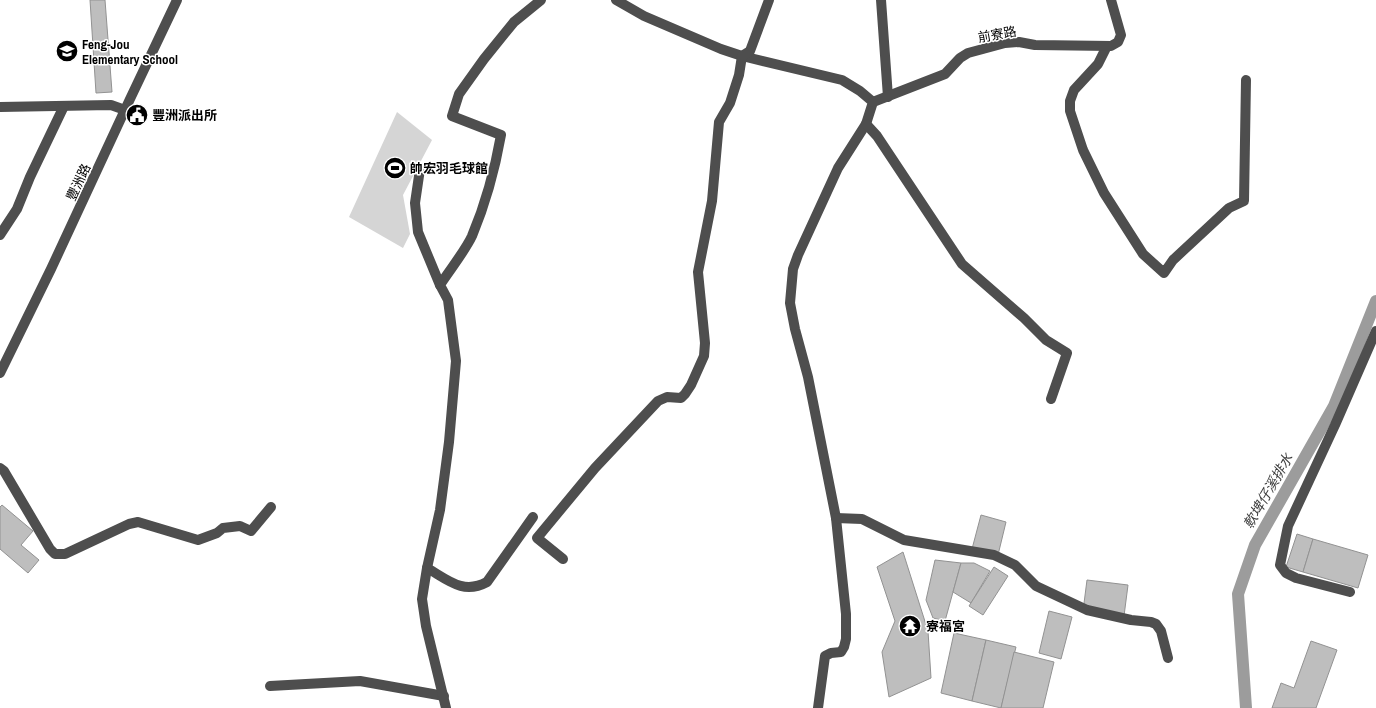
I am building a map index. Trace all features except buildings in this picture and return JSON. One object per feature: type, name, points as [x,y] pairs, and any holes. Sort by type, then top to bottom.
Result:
[{"type":"street","name":"豐洲路","points":[[0,373],[52,269],[177,0]]},
{"type":"street","points":[[440,285],[471,237],[485,198],[498,153],[500,136],[452,116],[459,94],[484,59],[514,22],[541,0]]},
{"type":"street","points":[[616,0],[644,16],[720,49],[742,56],[842,80],[860,91],[873,102],[866,124],[838,168],[793,269],[790,303],[795,329],[808,377],[836,518],[846,614],[846,639],[844,647],[841,652],[830,653],[825,656],[818,708]]},
{"type":"street","points":[[563,559],[537,538],[595,468],[658,401],[667,397],[680,398],[685,394],[691,385],[704,356],[705,342],[698,272],[712,201],[719,122],[730,103],[742,56],[750,51],[769,0]]},
{"type":"street","points":[[881,0],[888,97]]},
{"type":"street","points":[[1111,0],[1121,35],[1118,42],[1107,46],[1098,64],[1074,90],[1070,101],[1070,111],[1083,150],[1104,193],[1142,254],[1164,273],[1173,260],[1229,208],[1244,201],[1246,80]]},
{"type":"street","name":"前寮路","points":[[873,102],[945,74],[960,58],[968,53],[1005,43],[1019,42],[1035,45],[1107,46]]},
{"type":"street","points":[[0,107],[111,105],[125,110]]},
{"type":"street","points":[[0,235],[17,209],[30,177],[64,106]]},
{"type":"street","points":[[866,124],[876,136],[962,264],[1024,318],[1046,340],[1067,353],[1051,399]]},
{"type":"street","points":[[420,169],[415,203],[418,232],[440,285],[448,300],[456,361],[449,442],[440,510],[427,568],[422,599],[426,626],[446,708]]},
{"type":"street","points":[[1350,592],[1296,578],[1286,573],[1280,565],[1288,526],[1335,425],[1376,331]]},
{"type":"street","points":[[0,468],[4,471],[50,549],[55,554],[65,554],[129,524],[138,522],[198,540],[217,533],[223,528],[240,526],[251,531],[270,507]]},
{"type":"street","points":[[427,568],[457,586],[469,588],[482,585],[487,582],[533,517]]},
{"type":"street","points":[[836,518],[862,519],[904,540],[994,555],[1015,565],[1036,586],[1087,610],[1156,624],[1162,631],[1168,658]]},
{"type":"street","points":[[270,686],[360,680],[444,696]]},
{"type":"shaded area","name":"帥宏羽毛球館","points":[[397,112],[432,140],[403,195],[410,234],[403,248],[349,217]]},
{"type":"waterway","name":"軟埤仔溪排水","points":[[1246,708],[1238,594],[1255,545],[1334,406],[1376,301]]},
{"type":"place","name":"Feng-Jou Elementary School","points":[[67,51]]},
{"type":"place","name":"豐洲派出所","points":[[137,115]]},
{"type":"place","name":"帥宏羽毛球館","points":[[395,168]]},
{"type":"place","name":"寮福宮","points":[[910,626]]}]
